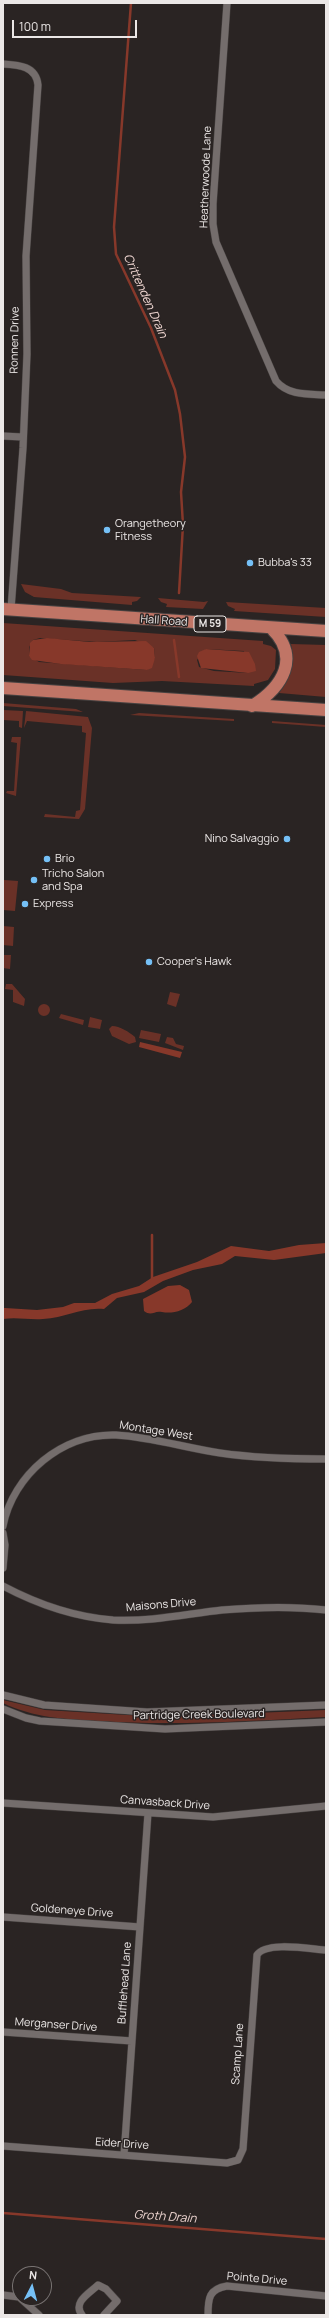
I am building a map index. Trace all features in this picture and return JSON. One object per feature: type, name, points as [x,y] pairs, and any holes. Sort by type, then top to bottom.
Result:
[{"type":"highway","name":"Hall Road","points":[[7,609],[326,631]]},
{"type":"highway","points":[[252,706],[270,694],[277,686],[284,672],[285,648],[278,634],[271,628]]},
{"type":"highway","points":[[3,688],[326,710]]},
{"type":"street","name":"Heatherwoode Lane","points":[[227,3],[213,204],[214,233],[276,381],[288,391],[326,395]]},
{"type":"street","name":"Ronnen Drive","points":[[3,64],[19,65],[33,71],[37,78],[38,85],[26,256],[27,354],[22,438],[7,609]]},
{"type":"street","points":[[3,436],[22,438]]},
{"type":"street","name":"Montage West","points":[[3,1526],[12,1497],[30,1473],[61,1449],[91,1438],[124,1436],[235,1455],[268,1458],[326,1459]]},
{"type":"street","points":[[3,1533],[6,1545],[3,1568]]},
{"type":"street","name":"Maisons Drive","points":[[3,1586],[52,1608],[81,1615],[113,1620],[159,1619],[250,1608],[326,1610]]},
{"type":"street","name":"Partridge Creek Boulevard","points":[[3,1695],[44,1705],[147,1712],[326,1705]]},
{"type":"street","name":"Partridge Creek Boulevard","points":[[3,1709],[26,1718],[40,1721],[146,1729],[326,1722]]},
{"type":"street","name":"Canvasback Drive","points":[[3,1803],[225,1817],[326,1806]]},
{"type":"street","name":"Bufflehead Lane","points":[[124,2155],[148,1813]]},
{"type":"street","name":"Goldeneye Drive","points":[[3,1917],[140,1927]]},
{"type":"street","name":"Scamp Lane","points":[[238,2160],[243,2149],[256,1961],[260,1950],[272,1946],[326,1950]]},
{"type":"street","name":"Merganser Drive","points":[[3,2032],[132,2041]]},
{"type":"street","name":"Eider Drive","points":[[3,2146],[227,2163],[238,2160]]},
{"type":"street","points":[[82,2315],[78,2307],[79,2302],[98,2285],[106,2289],[117,2301],[104,2315]]},
{"type":"street","name":"Pointe Drive","points":[[208,2315],[208,2297],[212,2290],[218,2287],[227,2286],[326,2296]]},
{"type":"street","points":[[3,2295],[19,2297],[39,2315]]},
{"type":"shaded area","points":[[21,584],[61,589],[72,593],[141,597],[137,601],[132,602],[132,605],[34,597],[25,592]]},
{"type":"shaded area","points":[[158,598],[204,602],[208,601],[203,609],[166,607],[167,604],[161,602]]},
{"type":"shaded area","points":[[226,602],[326,608],[326,617],[234,611],[235,609],[228,606]]},
{"type":"shaded area","points":[[3,623],[263,641],[263,644],[271,646],[276,650],[275,669],[268,680],[254,684],[254,686],[162,681],[113,683],[3,675]],"holes":[[[40,638],[97,642],[135,640],[154,648],[155,658],[147,670],[39,662],[29,656],[29,647],[33,640]],[[206,649],[244,651],[248,673],[214,671],[199,667],[197,660]]]},
{"type":"shaded area","points":[[47,638],[90,642],[146,641],[154,648],[155,658],[152,668],[147,670],[61,664],[32,660],[29,656],[30,643],[33,640]]},
{"type":"shaded area","points":[[291,644],[326,645],[326,697],[279,693],[291,670]]},
{"type":"shaded area","points":[[206,649],[249,652],[255,664],[256,671],[248,673],[201,668],[197,656],[199,652]]},
{"type":"shaded area","points":[[3,703],[76,709],[83,712],[3,706]]},
{"type":"shaded area","points":[[3,710],[23,711],[22,728],[19,727],[19,721],[3,720]]},
{"type":"shaded area","points":[[26,711],[88,717],[92,728],[85,809],[79,819],[44,817],[45,814],[75,817],[76,811],[80,810],[86,733],[82,732],[82,726],[27,721],[24,728]]},
{"type":"shaded area","points":[[139,713],[234,719],[234,721],[130,715]]},
{"type":"shaded area","points":[[272,721],[326,725],[326,727],[272,723]]},
{"type":"shaded area","points":[[12,737],[21,737],[16,796],[6,793],[7,791],[14,791],[17,743],[11,742]]},
{"type":"shaded area","points":[[4,880],[18,881],[15,911],[3,910]]},
{"type":"shaded area","points":[[3,926],[14,927],[13,946],[3,945]]},
{"type":"shaded area","points":[[3,955],[11,955],[10,969],[3,968]]},
{"type":"shaded area","points":[[6,984],[12,984],[25,999],[24,1006],[13,1002],[13,990],[5,989]]},
{"type":"shaded area","points":[[170,992],[180,994],[176,1007],[167,1004]]},
{"type":"shaded area","points":[[44,1004],[48,1006],[50,1010],[48,1014],[44,1016],[40,1014],[38,1010],[40,1006]]},
{"type":"shaded area","points":[[61,1014],[84,1020],[83,1025],[59,1018]]},
{"type":"shaded area","points":[[90,1017],[102,1020],[100,1029],[88,1027]]},
{"type":"shaded area","points":[[112,1026],[121,1028],[130,1033],[135,1037],[136,1042],[129,1044],[112,1036],[109,1029]]},
{"type":"shaded area","points":[[141,1030],[161,1034],[159,1042],[139,1038]]},
{"type":"shaded area","points":[[167,1037],[173,1038],[176,1044],[184,1046],[183,1050],[165,1043]]},
{"type":"shaded area","points":[[140,1042],[182,1052],[180,1058],[139,1047]]},
{"type":"shaded area","points":[[326,1243],[326,1253],[274,1260],[235,1256],[222,1264],[193,1270],[163,1281],[144,1292],[117,1298],[104,1309],[81,1311],[51,1318],[3,1319],[3,1308],[37,1310],[63,1307],[74,1303],[95,1303],[112,1294],[139,1286],[153,1277],[197,1262],[231,1246],[269,1251],[299,1245]]},
{"type":"shaded area","points":[[180,1285],[189,1290],[192,1302],[186,1308],[170,1313],[147,1313],[144,1311],[143,1299],[168,1286]]},
{"type":"shaded area","points":[[3,1700],[45,1710],[160,1717],[326,1710],[326,1717],[184,1723],[98,1721],[38,1715],[3,1703]]},
{"type":"waterway","name":"Crittenden Drain","points":[[131,3],[114,227],[116,254],[151,328],[175,390],[180,414],[185,457],[181,492],[183,525],[179,593]]},
{"type":"waterway","name":"Crittenden Drain","points":[[174,640],[179,677]]},
{"type":"waterway","name":"Crittenden Drain","points":[[152,1235],[152,1281]]},
{"type":"waterway","name":"Groth Drain","points":[[3,2213],[326,2239]]},
{"type":"place","name":"Orangetheory Fitness","points":[[107,530]]},
{"type":"place","name":"Bubba's 33","points":[[250,563]]},
{"type":"place","name":"Nino Salvaggio","points":[[287,839]]},
{"type":"place","name":"Brio","points":[[47,859]]},
{"type":"place","name":"Tricho Salon and Spa","points":[[34,880]]},
{"type":"place","name":"Express","points":[[25,904]]},
{"type":"place","name":"Cooper's Hawk","points":[[149,962]]}]
